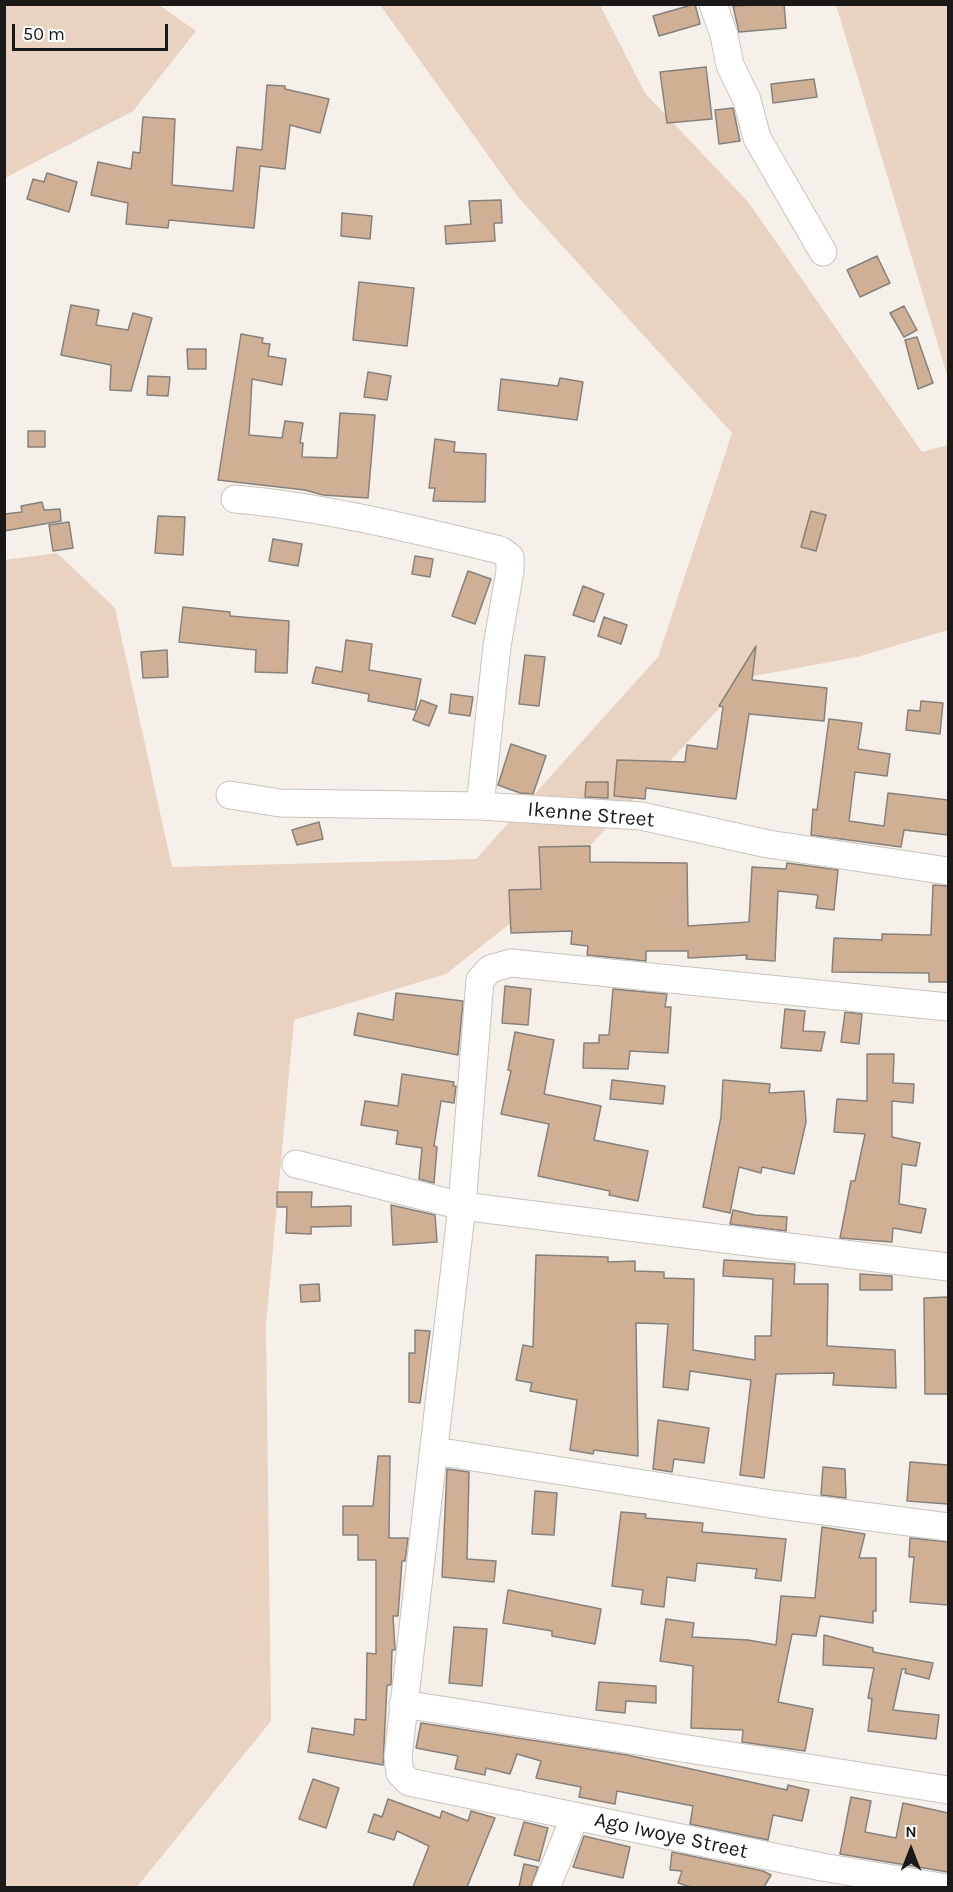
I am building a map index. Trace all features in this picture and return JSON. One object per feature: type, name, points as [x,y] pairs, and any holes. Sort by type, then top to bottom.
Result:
[{"type":"street","points":[[713,4],[724,35],[730,65],[747,100],[758,138],[823,252]]},
{"type":"street","points":[[235,499],[295,505],[373,519],[500,550],[510,557],[510,571],[497,646],[480,806]]},
{"type":"street","name":"Ikenne Street","points":[[230,795],[280,802],[480,806],[641,816],[768,844],[948,871]]},
{"type":"street","points":[[948,1007],[511,963],[490,969],[480,980],[462,1206],[435,1451],[403,1704],[948,1790]]},
{"type":"street","points":[[296,1164],[462,1206],[948,1267]]},
{"type":"street","points":[[435,1451],[771,1504],[948,1527]]},
{"type":"street","name":"Ago Iwoye Street","points":[[403,1704],[398,1757],[400,1773],[409,1782],[575,1816],[822,1877],[947,1887]]},
{"type":"street","points":[[546,1887],[575,1816]]},
{"type":"shaded area","points":[[5,4],[159,5],[196,31],[133,111],[5,178]]},
{"type":"shaded area","points":[[380,5],[600,5],[645,93],[749,203],[922,452],[948,445],[948,630],[857,657],[749,677],[535,904],[446,974],[294,1020],[266,1325],[271,1721],[137,1887],[5,1887],[4,560],[57,553],[115,608],[172,867],[476,859],[658,657],[732,433],[518,197]]},
{"type":"shaded area","points":[[836,5],[948,5],[948,378]]},
{"type":"building","points":[[695,4],[700,24],[659,36],[653,16]]},
{"type":"building","points":[[784,4],[786,28],[739,32],[733,6]]},
{"type":"building","points":[[706,67],[712,119],[667,123],[660,72]]},
{"type":"building","points":[[814,79],[817,97],[773,103],[771,84]]},
{"type":"building","points":[[267,85],[285,86],[285,89],[329,99],[320,133],[290,125],[285,169],[260,166],[254,228],[169,220],[168,228],[126,224],[128,203],[91,195],[98,162],[131,169],[133,152],[140,153],[143,117],[175,119],[172,185],[233,191],[237,147],[262,150]]},
{"type":"building","points":[[733,108],[740,141],[719,144],[715,110]]},
{"type":"building","points":[[47,173],[77,182],[69,212],[27,199],[33,179],[44,182]]},
{"type":"building","points":[[501,200],[502,223],[494,223],[495,241],[446,244],[445,226],[471,224],[469,201]]},
{"type":"building","points":[[342,213],[372,216],[370,239],[341,236]]},
{"type":"building","points":[[877,256],[890,283],[860,297],[847,270]]},
{"type":"building","points":[[359,282],[414,288],[407,346],[353,340]]},
{"type":"building","points":[[71,305],[99,310],[96,325],[128,330],[133,313],[152,318],[131,391],[110,390],[111,365],[61,355]]},
{"type":"building","points":[[904,306],[917,330],[904,337],[890,313]]},
{"type":"building","points":[[241,334],[263,338],[262,343],[270,344],[268,356],[286,359],[282,385],[252,379],[249,435],[282,438],[285,421],[303,423],[300,443],[303,443],[302,457],[337,458],[340,413],[375,415],[368,498],[323,495],[305,490],[218,480]]},
{"type":"building","points":[[917,337],[933,383],[918,389],[905,340]]},
{"type":"building","points":[[187,349],[206,349],[206,369],[188,369]]},
{"type":"building","points":[[368,372],[391,376],[387,400],[364,397]]},
{"type":"building","points":[[148,376],[170,377],[168,396],[147,395]]},
{"type":"building","points":[[560,378],[583,382],[577,420],[498,410],[501,379],[558,386]]},
{"type":"building","points":[[28,431],[45,431],[45,447],[28,447]]},
{"type":"building","points":[[435,439],[455,442],[454,452],[486,454],[485,502],[433,501],[435,488],[429,488]]},
{"type":"building","points":[[42,502],[44,510],[60,509],[61,521],[4,531],[4,514],[22,512],[21,506]]},
{"type":"building","points":[[811,511],[826,515],[816,551],[801,547]]},
{"type":"building","points":[[158,516],[185,517],[183,555],[155,553]]},
{"type":"building","points":[[69,522],[73,548],[53,551],[49,525]]},
{"type":"building","points":[[273,539],[302,544],[298,566],[269,561]]},
{"type":"building","points":[[415,556],[433,559],[430,577],[412,574]]},
{"type":"building","points":[[468,571],[491,579],[475,624],[452,616]]},
{"type":"building","points":[[583,586],[604,594],[594,622],[573,615]]},
{"type":"building","points":[[183,607],[230,612],[230,616],[289,621],[287,673],[255,672],[256,650],[179,642]]},
{"type":"building","points":[[604,617],[627,625],[621,644],[598,636]]},
{"type":"building","points":[[346,640],[372,644],[369,670],[421,679],[415,710],[368,701],[369,694],[312,683],[316,667],[342,672]]},
{"type":"building","points":[[756,646],[752,680],[827,688],[824,721],[749,714],[736,799],[646,788],[645,799],[614,796],[617,760],[685,762],[687,745],[717,749],[723,707],[719,706]]},
{"type":"building","points":[[167,650],[168,677],[143,678],[141,652]]},
{"type":"building","points":[[525,655],[545,657],[539,706],[519,704]]},
{"type":"building","points":[[451,694],[473,697],[470,716],[449,713]]},
{"type":"building","points":[[421,700],[437,706],[429,726],[413,720]]},
{"type":"building","points":[[921,701],[943,703],[940,734],[906,730],[908,710],[920,711]]},
{"type":"building","points":[[829,719],[862,723],[858,749],[890,754],[887,776],[855,772],[849,821],[884,826],[888,793],[948,800],[948,835],[904,830],[901,847],[811,835],[813,809],[817,810]]},
{"type":"building","points":[[511,744],[546,756],[533,794],[520,793],[498,785]]},
{"type":"building","points":[[586,782],[608,782],[608,798],[585,797]]},
{"type":"building","points":[[319,822],[323,839],[297,845],[292,830]]},
{"type":"building","points":[[590,846],[590,862],[687,863],[688,926],[749,922],[752,867],[786,869],[787,863],[838,870],[834,910],[816,908],[818,895],[778,891],[775,961],[746,959],[747,955],[688,958],[688,951],[646,951],[646,961],[587,955],[588,946],[571,944],[572,931],[511,933],[509,890],[541,889],[539,847]]},
{"type":"building","points":[[933,885],[948,886],[948,982],[929,982],[929,973],[832,972],[834,938],[882,940],[882,934],[931,935]]},
{"type":"building","points":[[505,986],[531,989],[528,1025],[502,1023]]},
{"type":"building","points":[[613,989],[667,994],[665,1007],[671,1007],[668,1053],[630,1051],[628,1069],[583,1068],[584,1043],[599,1043],[599,1035],[609,1035]]},
{"type":"building","points":[[396,993],[463,1001],[458,1055],[354,1035],[358,1013],[393,1020]]},
{"type":"building","points":[[785,1009],[805,1011],[803,1031],[825,1032],[821,1051],[781,1048]]},
{"type":"building","points":[[845,1012],[862,1014],[859,1044],[841,1042]]},
{"type":"building","points":[[515,1032],[554,1040],[544,1094],[601,1106],[594,1140],[648,1151],[638,1201],[609,1195],[610,1191],[538,1176],[549,1124],[501,1114],[511,1071],[508,1070]]},
{"type":"building","points":[[867,1054],[894,1054],[893,1083],[914,1084],[913,1103],[892,1101],[892,1137],[920,1143],[916,1166],[902,1164],[899,1204],[926,1209],[921,1233],[893,1228],[892,1242],[840,1238],[851,1181],[855,1181],[865,1134],[834,1132],[837,1099],[867,1101]]},
{"type":"building","points":[[402,1074],[454,1082],[453,1086],[456,1086],[454,1103],[441,1101],[434,1146],[437,1147],[434,1183],[419,1179],[422,1148],[396,1144],[398,1131],[361,1125],[365,1101],[398,1106]]},
{"type":"building","points":[[612,1080],[665,1086],[663,1104],[610,1099]]},
{"type":"building","points":[[723,1080],[770,1084],[769,1093],[804,1091],[806,1122],[794,1174],[762,1167],[761,1173],[739,1167],[730,1213],[703,1207],[721,1117]]},
{"type":"building","points":[[277,1192],[312,1192],[311,1207],[351,1206],[351,1226],[311,1227],[311,1234],[286,1233],[287,1207],[277,1207]]},
{"type":"building","points":[[391,1205],[435,1215],[437,1242],[393,1245]]},
{"type":"building","points":[[733,1210],[755,1215],[787,1217],[786,1231],[730,1224]]},
{"type":"building","points":[[536,1255],[608,1257],[608,1262],[635,1261],[635,1271],[664,1272],[664,1278],[694,1279],[693,1350],[755,1360],[755,1336],[771,1336],[773,1279],[723,1276],[724,1260],[795,1264],[794,1284],[828,1284],[827,1346],[895,1350],[896,1388],[833,1385],[834,1373],[776,1374],[764,1478],[740,1475],[751,1380],[690,1371],[688,1390],[663,1387],[668,1324],[636,1323],[638,1456],[594,1450],[593,1454],[570,1450],[577,1400],[530,1391],[532,1383],[516,1380],[523,1345],[533,1347]]},
{"type":"building","points":[[860,1274],[892,1276],[892,1290],[860,1290]]},
{"type":"building","points":[[319,1284],[320,1301],[301,1302],[300,1285]]},
{"type":"building","points":[[948,1297],[948,1394],[925,1394],[924,1298]]},
{"type":"building","points":[[415,1330],[430,1331],[420,1403],[409,1402],[409,1353],[415,1353]]},
{"type":"building","points":[[658,1420],[709,1428],[704,1463],[674,1459],[672,1472],[653,1469]]},
{"type":"building","points":[[378,1456],[390,1456],[389,1538],[408,1538],[405,1561],[402,1561],[398,1616],[393,1616],[395,1650],[392,1650],[391,1685],[387,1685],[383,1765],[308,1752],[312,1728],[354,1735],[355,1719],[366,1720],[367,1653],[376,1654],[376,1560],[358,1560],[358,1535],[343,1535],[343,1506],[373,1506]]},
{"type":"building","points":[[910,1462],[948,1465],[948,1504],[907,1501]]},
{"type":"building","points":[[823,1467],[845,1469],[846,1498],[821,1495]]},
{"type":"building","points":[[447,1469],[469,1472],[467,1559],[496,1561],[494,1582],[442,1577]]},
{"type":"building","points":[[535,1491],[557,1493],[554,1535],[532,1534]]},
{"type":"building","points":[[621,1512],[646,1514],[645,1518],[703,1523],[702,1532],[786,1539],[781,1581],[755,1578],[757,1569],[697,1563],[695,1581],[667,1577],[664,1607],[641,1604],[643,1590],[612,1586]]},
{"type":"building","points":[[822,1527],[865,1534],[859,1558],[876,1558],[876,1611],[873,1611],[873,1623],[820,1616],[816,1636],[792,1634],[778,1702],[813,1709],[805,1751],[742,1742],[743,1730],[691,1728],[693,1666],[660,1661],[666,1619],[694,1623],[692,1637],[748,1640],[776,1645],[781,1596],[815,1598]]},
{"type":"building","points":[[910,1538],[948,1542],[948,1605],[910,1602],[914,1557],[909,1557]]},
{"type":"building","points":[[508,1590],[601,1609],[595,1644],[552,1636],[552,1631],[503,1623]]},
{"type":"building","points":[[454,1627],[487,1629],[482,1686],[449,1683]]},
{"type":"building","points":[[824,1635],[873,1648],[873,1652],[933,1663],[929,1679],[905,1673],[906,1669],[902,1669],[893,1710],[939,1715],[936,1739],[868,1731],[872,1699],[868,1698],[874,1668],[823,1665]]},
{"type":"building","points":[[599,1682],[656,1686],[656,1703],[626,1701],[625,1713],[596,1710]]},
{"type":"building","points":[[421,1723],[627,1755],[787,1790],[788,1785],[809,1790],[802,1821],[773,1815],[768,1840],[690,1824],[693,1806],[617,1791],[615,1804],[579,1797],[581,1787],[536,1778],[541,1761],[517,1754],[510,1774],[486,1768],[485,1775],[455,1769],[458,1756],[416,1748]]},
{"type":"building","points":[[313,1779],[339,1788],[326,1828],[299,1819]]},
{"type":"building","points":[[851,1797],[871,1801],[865,1832],[896,1838],[903,1803],[948,1813],[948,1872],[840,1854]]},
{"type":"building","points":[[388,1799],[440,1818],[442,1811],[468,1821],[471,1811],[495,1818],[467,1887],[413,1887],[429,1846],[397,1831],[394,1840],[368,1832],[374,1814],[382,1817]]},
{"type":"building","points":[[524,1822],[548,1828],[539,1861],[514,1855]]},
{"type":"building","points":[[584,1836],[630,1847],[623,1878],[573,1867]]},
{"type":"building","points":[[672,1852],[763,1871],[771,1875],[764,1887],[691,1887],[678,1883],[682,1871],[670,1870]]},
{"type":"building","points":[[524,1864],[538,1867],[531,1887],[519,1887]]}]
